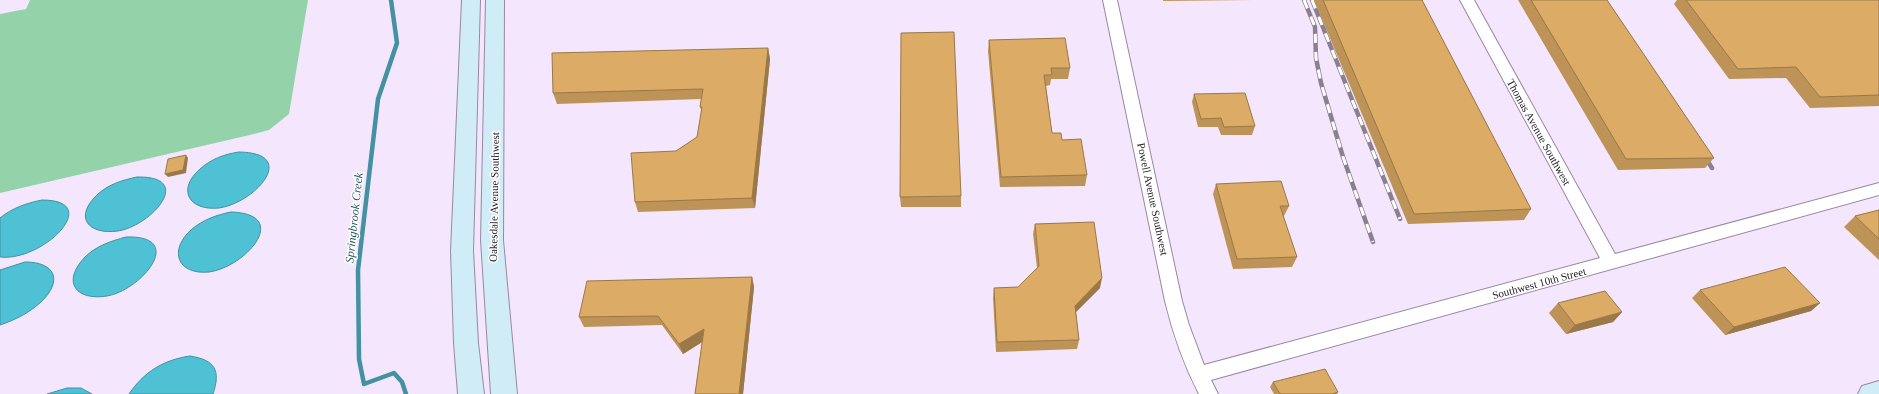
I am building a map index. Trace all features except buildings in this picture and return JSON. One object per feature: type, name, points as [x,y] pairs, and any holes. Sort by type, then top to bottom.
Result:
[{"type":"street","points":[[471,394],[466,343],[462,250],[472,0]]},
{"type":"street","points":[[481,0],[481,26],[495,43]]},
{"type":"street","name":"Oakesdale Avenue Southwest","points":[[495,0],[492,240],[504,394]]},
{"type":"street","name":"Powell Avenue Southwest","points":[[1110,0],[1171,291],[1184,343],[1198,375],[1209,394]]},
{"type":"street","name":"Thomas Avenue Southwest","points":[[1467,0],[1611,263]]},
{"type":"street","name":"Southwest 10th Street","points":[[1198,375],[1879,189]]},
{"type":"street","points":[[477,394],[481,375],[476,259],[492,240]]},
{"type":"street","points":[[1871,394],[1879,392]]},
{"type":"green space","points":[[30,0],[308,0],[289,114],[269,130],[0,193],[0,14],[26,9]]},
{"type":"water","points":[[239,152],[257,154],[267,160],[269,169],[265,178],[257,188],[246,197],[233,204],[219,208],[208,208],[193,202],[189,197],[189,184],[200,169],[213,160]]},
{"type":"water","points":[[137,177],[154,179],[164,184],[166,192],[162,202],[154,211],[131,227],[118,231],[108,232],[99,230],[87,223],[85,217],[86,210],[90,202],[98,194],[111,185]]},
{"type":"water","points":[[42,200],[60,203],[68,210],[68,219],[61,230],[49,241],[34,250],[17,256],[0,257],[0,218],[20,206]]},
{"type":"water","points":[[231,212],[249,215],[258,222],[261,231],[257,241],[237,261],[223,268],[209,272],[189,270],[183,265],[178,253],[180,245],[185,237],[192,229],[205,220]]},
{"type":"water","points":[[126,237],[144,239],[154,245],[156,253],[152,264],[144,274],[133,284],[120,292],[107,296],[87,296],[75,288],[73,282],[74,274],[85,257],[104,244]]},
{"type":"water","points":[[25,262],[44,265],[49,269],[53,274],[54,280],[52,287],[48,294],[32,310],[0,325],[0,270]]},
{"type":"water","points":[[190,356],[205,360],[214,368],[216,378],[213,394],[129,394],[141,379],[155,368],[171,361]]},
{"type":"water","points":[[67,388],[81,388],[92,394],[47,394]]},
{"type":"waterway","name":"Springbrook Creek","points":[[391,0],[397,43],[378,99],[358,270],[359,359],[364,384],[394,373],[402,382],[406,394]]},
{"type":"railway","points":[[1304,0],[1315,27],[1316,58],[1321,83],[1343,157],[1373,242]]},
{"type":"railway","points":[[1312,0],[1400,219]]},
{"type":"railway","points":[[1703,154],[1712,168]]}]
